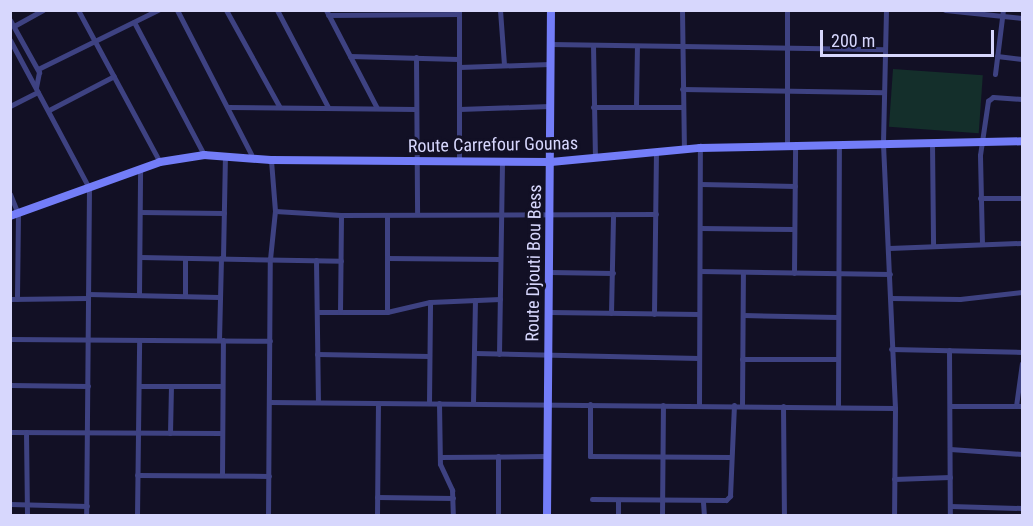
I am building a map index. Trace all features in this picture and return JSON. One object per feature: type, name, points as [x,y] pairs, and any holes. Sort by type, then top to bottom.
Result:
[{"type":"main road","name":"Route Djouti Bou Bess","points":[[547,516],[551,10]]},
{"type":"main road","name":"Route Carrefour Gounas","points":[[14,215],[160,162],[204,155],[271,160],[551,162],[656,150],[700,148],[1023,141]]},
{"type":"street","points":[[14,26],[43,10]]},
{"type":"street","points":[[78,10],[160,162]]},
{"type":"street","points":[[38,69],[158,10]]},
{"type":"street","points":[[177,10],[253,158]]},
{"type":"street","points":[[226,10],[279,106]]},
{"type":"street","points":[[277,10],[328,107]]},
{"type":"street","points":[[500,10],[504,65]]},
{"type":"street","points":[[682,10],[684,149]]},
{"type":"street","points":[[787,10],[788,91],[795,186],[794,273]]},
{"type":"street","points":[[886,10],[883,144],[895,408],[894,516]]},
{"type":"street","points":[[945,10],[1003,13],[1023,18]]},
{"type":"street","points":[[377,108],[327,13],[459,12],[459,162]]},
{"type":"street","points":[[995,74],[1003,13]]},
{"type":"street","points":[[10,20],[38,69],[37,90]]},
{"type":"street","points":[[134,22],[204,155]]},
{"type":"street","points":[[10,40],[50,110],[89,188],[87,516]]},
{"type":"street","points":[[550,44],[885,49]]},
{"type":"street","points":[[594,45],[595,157]]},
{"type":"street","points":[[16,51],[25,46]]},
{"type":"street","points":[[636,106],[637,46]]},
{"type":"street","points":[[350,56],[458,58]]},
{"type":"street","points":[[997,56],[1023,59]]},
{"type":"street","points":[[416,57],[417,214]]},
{"type":"street","points":[[459,67],[550,63]]},
{"type":"street","points":[[50,110],[114,76]]},
{"type":"street","points":[[682,89],[884,92]]},
{"type":"street","points":[[10,106],[37,90]]},
{"type":"street","points":[[982,244],[980,198],[982,142],[990,98],[1023,99]]},
{"type":"street","points":[[459,109],[550,106]]},
{"type":"street","points":[[228,107],[416,109]]},
{"type":"street","points":[[593,107],[682,107]]},
{"type":"street","points":[[932,143],[933,246]]},
{"type":"street","points":[[838,406],[839,146]]},
{"type":"street","points":[[699,405],[700,148]]},
{"type":"street","points":[[654,314],[656,150]]},
{"type":"street","points":[[222,475],[219,297],[225,156]]},
{"type":"street","points":[[268,516],[270,259],[275,211],[271,160]]},
{"type":"street","points":[[499,354],[502,162]]},
{"type":"street","points":[[139,295],[140,169]]},
{"type":"street","points":[[700,184],[795,186]]},
{"type":"street","points":[[10,194],[14,215],[14,299],[139,295],[219,297]]},
{"type":"street","points":[[980,198],[1023,198]]},
{"type":"street","points":[[275,211],[341,215],[656,214]]},
{"type":"street","points":[[140,212],[224,213]]},
{"type":"street","points":[[611,314],[613,214]]},
{"type":"street","points":[[340,312],[341,215]]},
{"type":"street","points":[[387,215],[387,312]]},
{"type":"street","points":[[700,228],[794,229]]},
{"type":"street","points":[[889,248],[1023,243]]},
{"type":"street","points":[[140,257],[341,261]]},
{"type":"street","points":[[185,258],[185,296]]},
{"type":"street","points":[[387,258],[500,259]]},
{"type":"street","points":[[316,260],[318,402]]},
{"type":"street","points":[[700,271],[890,274]]},
{"type":"street","points":[[549,272],[613,273]]},
{"type":"street","points":[[742,406],[743,273]]},
{"type":"street","points":[[891,297],[960,299],[1023,292]]},
{"type":"street","points":[[317,312],[387,312],[430,302],[500,299]]},
{"type":"street","points":[[473,403],[475,300]]},
{"type":"street","points":[[429,403],[430,302]]},
{"type":"street","points":[[549,312],[699,314]]},
{"type":"street","points":[[743,315],[837,317]]},
{"type":"street","points":[[10,339],[270,341]]},
{"type":"street","points":[[137,516],[139,340]]},
{"type":"street","points":[[891,349],[1023,352]]},
{"type":"street","points":[[949,350],[950,516]]},
{"type":"street","points":[[475,353],[699,358]]},
{"type":"street","points":[[317,354],[429,356]]},
{"type":"street","points":[[742,359],[837,359]]},
{"type":"street","points":[[950,406],[1020,406],[1023,363]]},
{"type":"street","points":[[10,385],[87,386]]},
{"type":"street","points":[[139,386],[222,386]]},
{"type":"street","points":[[170,433],[171,386]]},
{"type":"street","points":[[269,402],[895,408]]},
{"type":"street","points":[[377,516],[378,403]]},
{"type":"street","points":[[439,403],[440,457],[453,498],[453,516]]},
{"type":"street","points":[[590,404],[590,456],[731,457]]},
{"type":"street","points":[[662,516],[663,405]]},
{"type":"street","points":[[592,499],[704,501],[729,498],[734,405]]},
{"type":"street","points":[[783,406],[784,516]]},
{"type":"street","points":[[10,432],[221,434]]},
{"type":"street","points":[[26,432],[27,516]]},
{"type":"street","points":[[950,449],[1023,454]]},
{"type":"street","points":[[498,456],[498,516]]},
{"type":"street","points":[[440,457],[548,456]]},
{"type":"street","points":[[137,475],[269,476]]},
{"type":"street","points":[[894,479],[950,477]]},
{"type":"street","points":[[377,497],[453,498]]},
{"type":"street","points":[[618,500],[618,516]]},
{"type":"street","points":[[704,501],[704,516]]},
{"type":"street","points":[[10,504],[87,506]]},
{"type":"street","points":[[950,506],[1023,508]]},
{"type":"street","points":[[999,516],[1000,507]]},
{"type":"green space","points":[[893,69],[983,75],[979,133],[889,127]]}]
